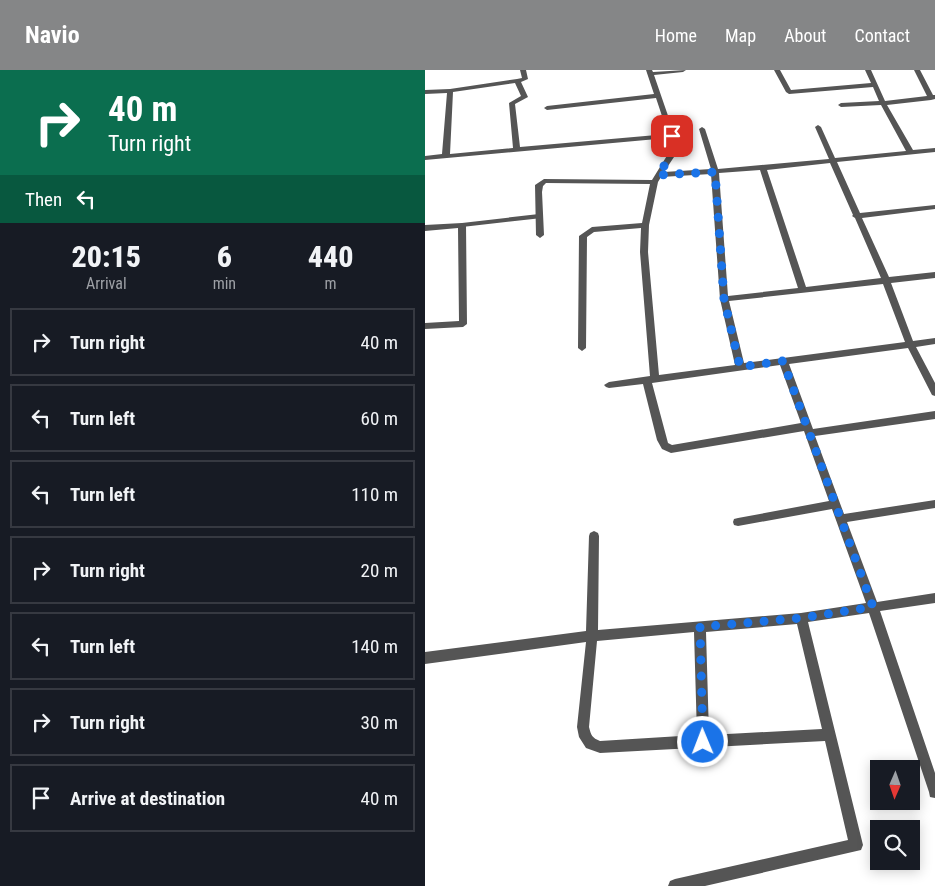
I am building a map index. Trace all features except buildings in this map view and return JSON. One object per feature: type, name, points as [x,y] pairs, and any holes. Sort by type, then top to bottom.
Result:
[{"type":"street","points":[[425,92],[450,91],[517,81],[525,79],[523,70]]},
{"type":"street","points":[[683,70],[649,72],[672,136],[672,154],[656,178],[645,225],[644,252],[651,380],[662,440],[665,446],[671,449],[935,415]]},
{"type":"street","points":[[777,70],[789,92],[875,85]]},
{"type":"street","points":[[868,70],[883,103],[911,153]]},
{"type":"street","points":[[841,105],[883,103],[933,97],[917,70]]},
{"type":"street","points":[[517,81],[525,97],[512,103],[517,149]]},
{"type":"street","points":[[446,155],[450,91]]},
{"type":"street","points":[[547,108],[658,96]]},
{"type":"street","points":[[818,127],[886,280],[910,344],[935,392]]},
{"type":"street","points":[[701,129],[715,172],[724,299],[740,367]]},
{"type":"street","points":[[425,158],[672,136]]},
{"type":"street","points":[[540,235],[538,192],[539,185],[544,181],[656,178],[834,162],[935,150]]},
{"type":"street","points":[[763,168],[803,290]]},
{"type":"street","points":[[856,216],[935,207]]},
{"type":"street","points":[[425,228],[539,216]]},
{"type":"street","points":[[425,326],[463,324],[462,225]]},
{"type":"street","points":[[582,348],[583,236],[592,230],[645,225]]},
{"type":"street","points":[[724,299],[935,275]]},
{"type":"street","points":[[609,385],[935,341]]},
{"type":"street","points":[[783,361],[873,607],[935,792]]},
{"type":"street","points":[[738,522],[835,504]]},
{"type":"street","points":[[840,519],[935,504]]},
{"type":"street","points":[[594,536],[592,636],[583,727],[585,737],[590,744],[600,747],[830,735]]},
{"type":"street","points":[[425,658],[592,636],[801,618],[935,598]]},
{"type":"street","points":[[675,886],[856,846],[801,618]]},
{"type":"street","points":[[700,627],[703,742]]},
{"type":"route","points":[[672,136],[672,154],[658,175],[715,172],[724,299],[740,367],[783,361],[873,607],[801,618],[700,627],[703,742]]}]
